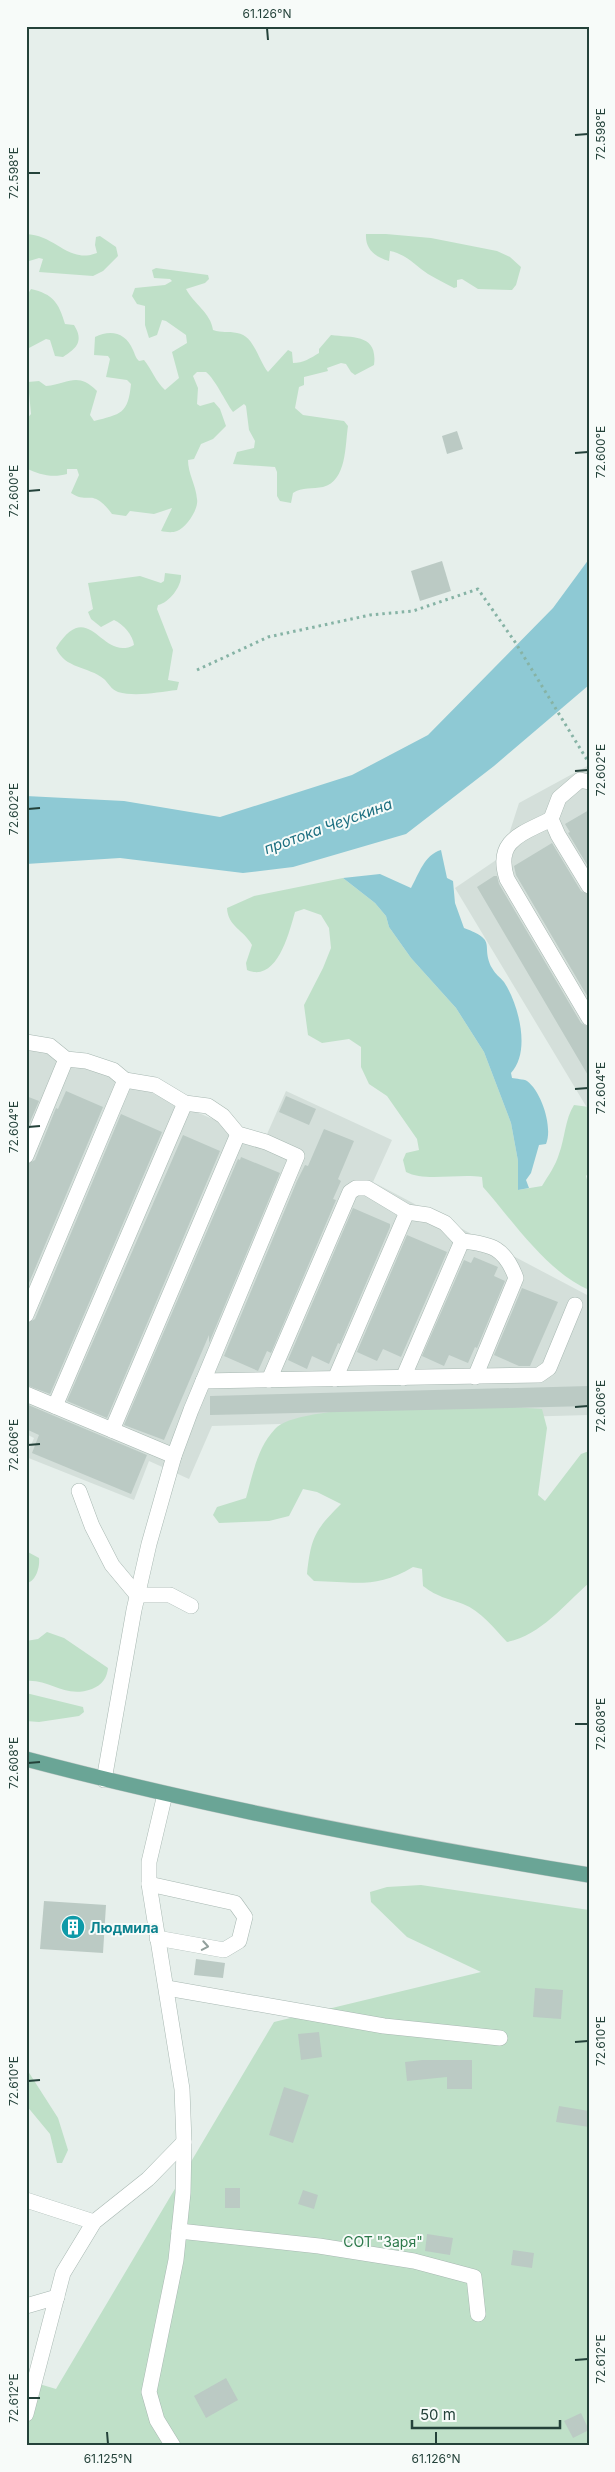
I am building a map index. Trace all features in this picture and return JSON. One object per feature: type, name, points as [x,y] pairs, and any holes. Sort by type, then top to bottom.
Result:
[{"type":"main road","points":[[26,1759],[164,1794],[344,1832],[589,1875]]},
{"type":"lane","points":[[589,782],[580,780],[559,798],[552,819],[558,835],[589,886]]},
{"type":"lane","points":[[552,819],[518,836],[504,849],[502,866],[507,879],[589,1018]]},
{"type":"lane","points":[[26,1042],[50,1046],[66,1059],[86,1061],[113,1070],[125,1080],[155,1085],[185,1103],[208,1106],[223,1116],[238,1134],[266,1142],[297,1156],[203,1381],[174,1456],[138,1595],[104,1780]]},
{"type":"lane","points":[[26,1156],[66,1059]]},
{"type":"lane","points":[[26,1315],[125,1080]]},
{"type":"lane","points":[[55,1406],[185,1103]]},
{"type":"lane","points":[[112,1430],[238,1134]]},
{"type":"lane","points":[[269,1380],[350,1192],[356,1188],[367,1188],[407,1212],[428,1215],[445,1223],[462,1241],[482,1243],[500,1250],[510,1262],[516,1278],[474,1377]]},
{"type":"lane","points":[[335,1379],[407,1212]]},
{"type":"lane","points":[[403,1378],[462,1241]]},
{"type":"lane","points":[[203,1381],[539,1375],[549,1368],[575,1305]]},
{"type":"lane","points":[[26,1394],[174,1456]]},
{"type":"lane","points":[[79,1491],[92,1526],[112,1565],[138,1595],[170,1595],[191,1606]]},
{"type":"lane","points":[[164,1794],[149,1862],[149,1884],[182,2089],[184,2142],[176,2260],[149,2392],[157,2420],[173,2446]]},
{"type":"lane","points":[[149,1884],[235,1903],[245,1917],[239,1941],[224,1950],[157,1938]]},
{"type":"lane","points":[[167,1988],[384,2026],[500,2038]]},
{"type":"lane","points":[[26,2414],[63,2273],[94,2222],[148,2179],[184,2142]]},
{"type":"lane","points":[[26,2200],[94,2222]]},
{"type":"lane","points":[[179,2231],[328,2247],[414,2261],[474,2277],[478,2314]]},
{"type":"lane","points":[[26,2306],[57,2297]]},
{"type":"path","points":[[197,670],[268,637],[370,614],[413,611],[478,588],[516,642],[589,763]]},
{"type":"shaded area","points":[[589,765],[589,1111],[455,888],[502,856],[519,803]]},
{"type":"shaded area","points":[[28,1040],[264,1141],[286,1091],[392,1140],[373,1182],[589,1296],[589,1415],[212,1426],[189,1479],[149,1461],[134,1500],[26,1457],[34,1438],[26,1434],[26,1041]]},
{"type":"green space","points":[[26,234],[46,239],[78,255],[97,253],[96,237],[100,236],[116,247],[118,256],[103,271],[93,276],[39,272],[43,259],[39,258],[26,262]]},
{"type":"green space","points":[[366,234],[431,238],[497,251],[510,257],[521,267],[516,285],[512,290],[478,289],[462,279],[457,280],[457,287],[454,288],[428,274],[406,257],[390,251],[389,261],[375,255],[367,244]]},
{"type":"green space","points":[[156,268],[208,275],[209,279],[205,283],[186,289],[189,294],[209,318],[213,330],[237,333],[248,338],[268,372],[288,350],[292,352],[293,363],[313,357],[319,353],[319,349],[331,335],[363,339],[368,343],[374,355],[374,365],[355,375],[346,364],[341,363],[327,368],[328,371],[304,377],[304,385],[299,387],[295,408],[303,415],[344,421],[348,426],[345,452],[337,478],[323,487],[296,491],[293,493],[291,503],[280,501],[277,496],[277,472],[275,467],[233,464],[237,452],[254,448],[255,441],[249,430],[246,406],[244,404],[233,412],[206,372],[197,372],[193,376],[198,388],[197,404],[200,406],[214,402],[220,409],[226,426],[213,439],[201,444],[194,459],[188,460],[197,503],[191,518],[181,529],[173,532],[161,531],[172,508],[154,514],[130,511],[126,516],[112,514],[100,501],[82,498],[71,493],[79,475],[77,469],[67,469],[67,474],[51,476],[26,468],[26,420],[31,414],[28,382],[39,381],[46,386],[78,380],[90,385],[97,391],[90,415],[94,421],[117,414],[125,407],[130,394],[131,384],[127,380],[106,377],[110,359],[108,356],[94,355],[95,337],[107,333],[122,336],[130,344],[138,360],[144,360],[165,390],[179,378],[172,352],[187,343],[186,335],[162,320],[157,335],[149,338],[145,325],[145,306],[137,304],[132,296],[135,288],[165,285],[172,281],[170,279],[154,278],[152,270]]},
{"type":"green space","points":[[31,289],[39,291],[54,300],[65,324],[74,325],[77,331],[78,344],[63,357],[55,356],[50,340],[46,339],[29,348],[26,341],[26,297]]},
{"type":"green space","points":[[165,573],[181,575],[174,593],[162,604],[158,605],[157,609],[173,650],[168,680],[179,682],[177,690],[140,694],[118,692],[98,675],[71,664],[60,655],[56,648],[68,633],[78,628],[87,629],[95,633],[113,646],[123,648],[134,645],[130,634],[114,620],[101,627],[91,619],[88,612],[93,609],[88,583],[140,576],[161,583],[164,581]]},
{"type":"green space","points":[[343,878],[375,903],[386,916],[389,927],[411,958],[456,1008],[484,1052],[511,1123],[518,1161],[518,1190],[542,1186],[558,1158],[571,1110],[574,1105],[589,1107],[589,1172],[586,1176],[589,1187],[589,1290],[574,1282],[545,1258],[483,1187],[482,1177],[432,1177],[406,1172],[403,1160],[406,1153],[419,1150],[417,1139],[387,1096],[369,1084],[361,1067],[361,1047],[349,1039],[322,1043],[308,1035],[304,1005],[331,948],[329,928],[321,915],[304,909],[295,912],[285,943],[274,963],[266,969],[257,972],[247,970],[246,963],[252,945],[230,920],[227,908],[254,896]]},
{"type":"green space","points":[[496,1406],[542,1409],[547,1428],[538,1495],[545,1501],[581,1454],[589,1451],[589,1583],[541,1626],[519,1639],[507,1642],[487,1620],[470,1607],[438,1595],[423,1586],[422,1569],[413,1567],[388,1579],[365,1583],[314,1581],[307,1574],[313,1542],[325,1521],[341,1504],[317,1492],[303,1489],[289,1516],[269,1521],[219,1523],[213,1515],[217,1507],[246,1498],[256,1462],[264,1444],[275,1429],[289,1421],[313,1415],[379,1408]]},
{"type":"green space","points":[[26,1551],[39,1558],[35,1577],[27,1583]]},
{"type":"green space","points":[[47,1632],[64,1638],[108,1668],[105,1678],[101,1683],[92,1689],[73,1692],[35,1681],[26,1681],[26,1641],[38,1639]]},
{"type":"green space","points":[[26,1693],[83,1707],[84,1712],[79,1716],[39,1722],[26,1721]]},
{"type":"green space","name":"СОТ \"Заря\"","points":[[421,1885],[589,1910],[589,2446],[26,2446],[26,2380],[56,2389],[274,2022],[481,1972],[407,1937],[371,1902],[370,1892],[387,1887]]},
{"type":"green space","points":[[26,2068],[58,2118],[68,2150],[62,2163],[57,2163],[50,2134],[26,2105]]},
{"type":"water","name":"протока Чеускина","points":[[589,559],[589,685],[494,766],[406,834],[293,867],[243,873],[120,858],[26,864],[26,796],[124,801],[220,817],[352,775],[428,735],[553,608]]},
{"type":"water","points":[[441,850],[447,878],[453,881],[455,903],[464,928],[485,940],[492,968],[504,982],[518,1015],[522,1041],[517,1064],[511,1073],[512,1078],[526,1080],[532,1086],[545,1111],[548,1137],[546,1144],[539,1145],[531,1173],[526,1180],[529,1188],[518,1190],[518,1161],[511,1123],[484,1052],[456,1008],[411,958],[389,927],[386,916],[375,903],[343,878],[380,874],[411,888],[426,861],[435,852]]},
{"type":"building","points":[[457,431],[463,449],[447,454],[442,436]]},
{"type":"building","points":[[442,561],[451,591],[420,601],[411,571]]},
{"type":"building","points":[[589,810],[589,868],[568,833],[570,832],[565,824]]},
{"type":"building","points":[[552,843],[581,891],[589,895],[589,999],[516,875],[514,866]]},
{"type":"building","points":[[497,876],[499,884],[581,1023],[589,1027],[589,1077],[477,887]]},
{"type":"building","points":[[66,1091],[103,1107],[26,1290],[26,1165],[35,1160],[56,1108],[58,1109]]},
{"type":"building","points":[[26,1096],[39,1101],[26,1131]]},
{"type":"building","points":[[286,1096],[316,1109],[309,1125],[279,1112]]},
{"type":"building","points":[[121,1114],[162,1132],[50,1394],[26,1385],[26,1324],[35,1319]]},
{"type":"building","points":[[324,1129],[354,1141],[338,1179],[341,1181],[333,1199],[336,1200],[271,1353],[267,1351],[258,1371],[224,1356],[297,1181],[305,1165],[308,1166]]},
{"type":"building","points":[[183,1135],[220,1151],[107,1418],[67,1401]]},
{"type":"building","points":[[241,1157],[280,1173],[209,1343],[209,1335],[164,1440],[124,1425],[238,1159],[240,1160]]},
{"type":"building","points":[[353,1208],[390,1224],[390,1227],[340,1344],[338,1343],[329,1364],[312,1356],[307,1369],[288,1360]]},
{"type":"building","points":[[407,1235],[447,1252],[401,1357],[383,1349],[377,1361],[357,1352]]},
{"type":"building","points":[[474,1257],[498,1267],[494,1276],[505,1281],[477,1348],[475,1347],[468,1363],[449,1355],[444,1366],[422,1356],[464,1260],[471,1263]]},
{"type":"building","points":[[522,1288],[558,1302],[530,1366],[519,1366],[494,1355]]},
{"type":"building","points":[[589,1386],[589,1406],[210,1415],[210,1396]]},
{"type":"building","points":[[26,1404],[147,1455],[131,1494],[32,1453],[39,1435],[26,1429]]},
{"type":"building","name":"Людмила","points":[[44,1901],[106,1905],[103,1953],[40,1949]]},
{"type":"building","points":[[196,1959],[225,1963],[223,1978],[194,1975]]},
{"type":"building","points":[[535,1988],[563,1990],[561,2019],[533,2017]]},
{"type":"building","points":[[319,2032],[322,2057],[301,2060],[298,2034]]},
{"type":"building","points":[[472,2060],[472,2089],[447,2089],[447,2077],[407,2081],[405,2062]]},
{"type":"building","points":[[284,2087],[309,2095],[293,2143],[269,2135]]},
{"type":"building","points":[[559,2106],[589,2111],[589,2127],[556,2122]]},
{"type":"building","points":[[225,2188],[240,2188],[240,2208],[225,2208]]},
{"type":"building","points":[[303,2190],[318,2195],[314,2209],[298,2204]]},
{"type":"building","points":[[427,2234],[453,2238],[450,2255],[425,2251]]},
{"type":"building","points":[[513,2250],[534,2253],[532,2268],[511,2265]]},
{"type":"building","points":[[226,2378],[238,2400],[206,2418],[194,2396]]},
{"type":"building","points":[[581,2413],[589,2430],[573,2438],[564,2421]]},
{"type":"place","name":"Людмила","points":[[73,1927]]}]
